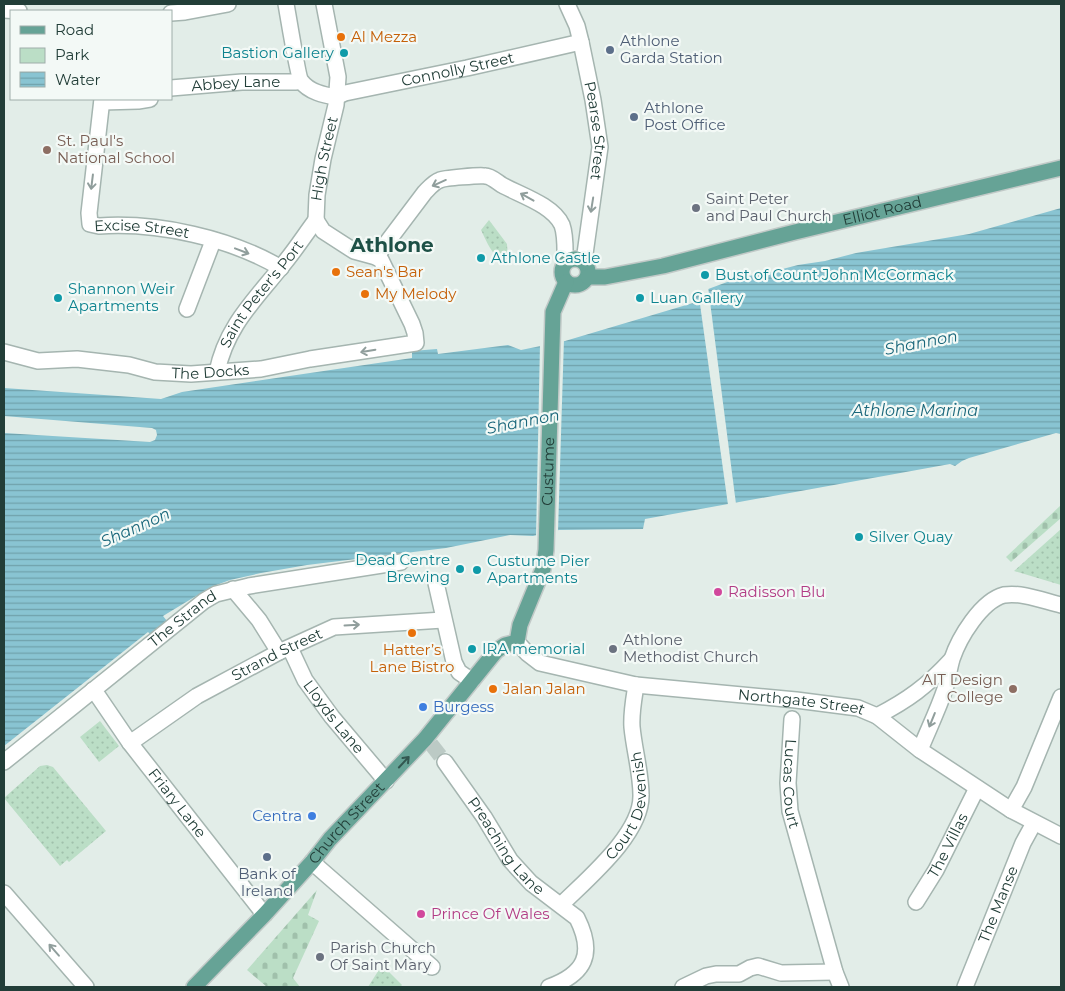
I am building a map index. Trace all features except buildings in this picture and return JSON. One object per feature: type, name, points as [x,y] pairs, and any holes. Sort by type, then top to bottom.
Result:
[{"type":"main road","name":"Elliot Road","points":[[588,277],[605,277],[637,272],[804,229],[1061,168]]},
{"type":"main road","points":[[572,259],[584,261],[588,269],[588,277],[582,284],[578,286],[570,285],[563,279],[562,271],[565,263],[572,259]]},
{"type":"main road","name":"Custume","points":[[517,642],[520,625],[543,569],[546,550],[553,312],[566,282]]},
{"type":"main road","name":"Church Street","points":[[194,987],[265,914],[330,839],[386,780],[428,742],[496,650],[517,642]]},
{"type":"street","points":[[172,13],[228,4]]},
{"type":"street","name":"Abbey Lane","points":[[286,4],[299,80],[309,89],[323,95],[336,97]]},
{"type":"street","name":"High Street","points":[[316,220],[321,168],[336,97],[338,77],[324,4]]},
{"type":"street","name":"Pearse Street","points":[[567,4],[577,26],[581,42],[600,147],[584,261]]},
{"type":"street","name":"Connolly Street","points":[[336,97],[345,92],[467,68],[581,42]]},
{"type":"street","name":"Abbey Lane","points":[[172,88],[242,82],[296,82],[299,80]]},
{"type":"street","points":[[102,100],[144,100]]},
{"type":"street","name":"Excise Street","points":[[102,100],[89,213],[90,224],[175,229],[267,260],[280,268]]},
{"type":"street","points":[[316,220],[323,231],[354,251],[376,257],[418,200],[432,185],[440,180],[486,176],[528,197],[550,211],[558,219],[562,226],[565,263]]},
{"type":"street","name":"Saint Peter's Port","points":[[217,372],[226,344],[241,315],[316,220]]},
{"type":"street","points":[[187,309],[212,241]]},
{"type":"street","name":"The Docks","points":[[4,352],[38,362],[77,359],[128,365],[155,372],[191,374],[262,369],[310,359],[416,343],[415,333],[405,309],[380,260],[376,257]]},
{"type":"street","name":"The Strand","points":[[4,762],[204,601],[216,594],[233,589],[401,562]]},
{"type":"street","points":[[436,583],[454,662],[459,672],[472,681]]},
{"type":"street","name":"Lloyds Lane","points":[[233,589],[285,650],[332,717],[386,780]]},
{"type":"street","points":[[920,750],[945,689],[953,658],[968,627],[989,603],[1004,595],[1024,596],[1061,605]]},
{"type":"street","name":"Strand Street","points":[[130,743],[197,696],[311,636],[338,626],[444,620]]},
{"type":"street","name":"Northgate Street","points":[[517,642],[527,654],[540,663],[636,685],[837,704],[858,708],[877,716],[920,750],[1011,810],[1061,836]]},
{"type":"street","points":[[877,716],[904,702],[930,682],[953,658]]},
{"type":"street","name":"Court Devenish","points":[[561,905],[620,843],[638,813],[641,790],[632,718],[636,685]]},
{"type":"street","name":"Friary Lane","points":[[92,690],[130,743],[265,914]]},
{"type":"street","points":[[1011,810],[1024,787],[1061,697]]},
{"type":"street","name":"Lucas Court","points":[[792,719],[788,788],[790,810],[835,972],[842,987]]},
{"type":"street","name":"Preaching Lane","points":[[445,762],[484,817],[510,860],[532,883],[577,918],[581,926],[585,939],[585,952],[584,960],[578,972],[564,982],[548,987]]},
{"type":"street","name":"The Villas","points":[[916,902],[936,870],[977,788]]},
{"type":"street","name":"The Manse","points":[[965,987],[1023,843],[1034,823]]},
{"type":"street","points":[[312,862],[432,967]]},
{"type":"street","points":[[4,893],[86,987]]},
{"type":"street","points":[[683,987],[706,976],[739,974],[758,966],[781,973],[835,972]]},
{"type":"green space","points":[[489,220],[507,244],[508,261],[494,254],[481,230]]},
{"type":"green space","points":[[1061,505],[1061,518],[1011,562],[1006,557]]},
{"type":"green space","points":[[1061,529],[1061,585],[1014,571]]},
{"type":"green space","points":[[100,721],[119,746],[99,762],[80,737]]},
{"type":"green space","points":[[47,765],[53,767],[106,831],[69,862],[67,860],[60,866],[4,798],[40,766]]},
{"type":"green space","points":[[317,890],[308,915],[319,921],[293,978],[300,987],[267,987],[247,970]]},
{"type":"green space","points":[[382,965],[402,985],[400,987],[368,987]]},
{"type":"water","points":[[1061,208],[1061,434],[1056,433],[969,458],[955,466],[950,464],[645,519],[643,529],[559,530],[533,536],[510,535],[446,548],[307,565],[230,580],[211,587],[163,616],[167,621],[151,635],[148,632],[4,746],[4,388],[161,399],[182,392],[412,358],[412,351],[437,349],[438,354],[508,345],[521,350],[565,341],[693,303],[692,295],[738,278],[856,253],[969,234]]},
{"type":"pier","points":[[708,286],[736,504],[728,505],[698,290]]},
{"type":"pier","points":[[564,338],[558,532],[536,538],[540,344]]},
{"type":"pier","points":[[4,416],[152,428],[156,430],[157,435],[155,440],[150,442],[4,433]]},
{"type":"tunnel","points":[[431,744],[445,762]]},
{"type":"place","name":"Al Mezza","points":[[341,37]]},
{"type":"place","name":"Athlone Garda Station","points":[[610,50]]},
{"type":"place","name":"Bastion Gallery","points":[[344,53]]},
{"type":"place","name":"Athlone Post Office","points":[[634,117]]},
{"type":"place","name":"St. Paul's National School","points":[[47,150]]},
{"type":"place","name":"Saint Peter and Paul Church","points":[[696,208]]},
{"type":"place","name":"Athlone Castle","points":[[481,258]]},
{"type":"place","name":"Sean's Bar","points":[[336,272]]},
{"type":"place","name":"Bust of Count John McCormack","points":[[705,275]]},
{"type":"place","name":"My Melody","points":[[365,294]]},
{"type":"place","name":"Shannon Weir Apartments","points":[[58,298]]},
{"type":"place","name":"Luan Gallery","points":[[640,298]]},
{"type":"place","name":"Silver Quay","points":[[859,537]]},
{"type":"place","name":"Dead Centre Brewing","points":[[460,569]]},
{"type":"place","name":"Custume Pier Apartments","points":[[477,570]]},
{"type":"place","name":"Radisson Blu","points":[[718,592]]},
{"type":"place","name":"Hatter’s Lane Bistro","points":[[412,633]]},
{"type":"place","name":"IRA memorial","points":[[472,649]]},
{"type":"place","name":"Athlone Methodist Church","points":[[613,649]]},
{"type":"place","name":"Jalan Jalan","points":[[493,689]]},
{"type":"place","name":"AIT Design College","points":[[1013,689]]},
{"type":"place","name":"Burgess","points":[[423,707]]},
{"type":"place","name":"Centra","points":[[312,816]]},
{"type":"place","name":"Bank of Ireland","points":[[267,857]]},
{"type":"place","name":"Prince Of Wales","points":[[421,914]]},
{"type":"place","name":"Parish Church Of Saint Mary","points":[[320,957]]},
{"type":"district","name":"Athlone","points":[[392,245]]},
{"type":"water label","name":"Shannon","points":[[921,342]]},
{"type":"water label","name":"Athlone Marina","points":[[915,410]]},
{"type":"water label","name":"Shannon","points":[[523,421]]},
{"type":"water label","name":"Shannon","points":[[135,527]]}]
